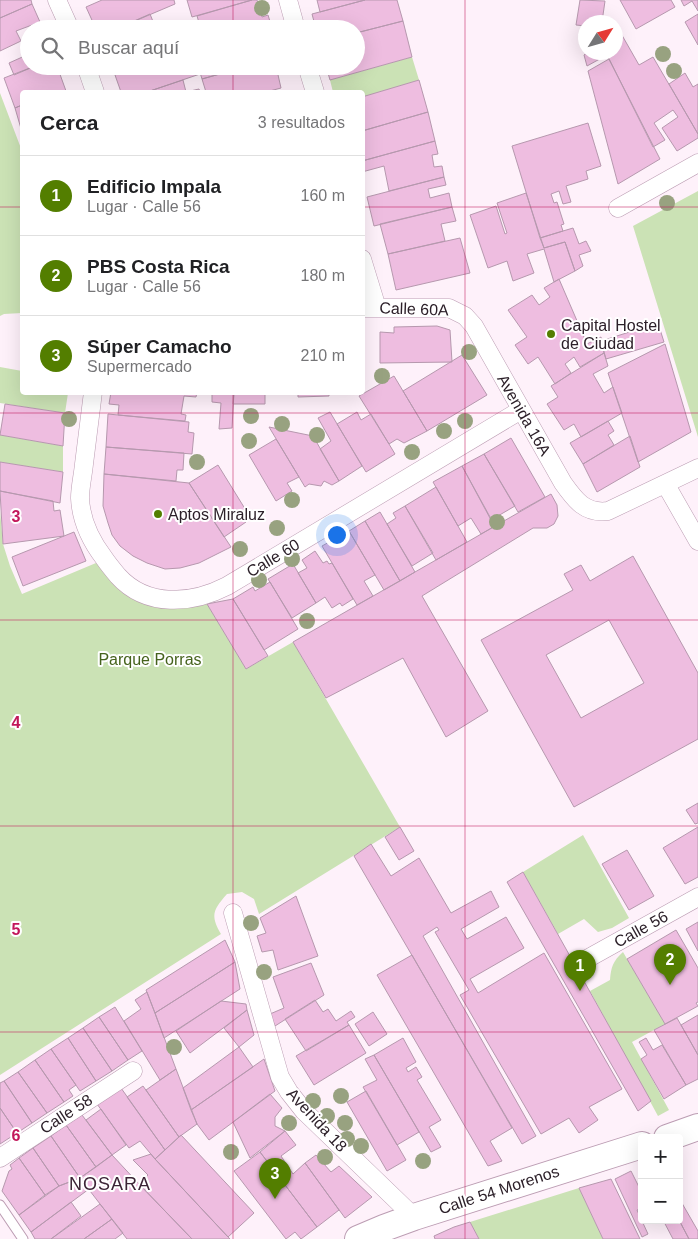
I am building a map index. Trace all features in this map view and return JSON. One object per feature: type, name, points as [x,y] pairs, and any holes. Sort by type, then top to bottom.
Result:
[{"type":"main road","points":[[678,1134],[698,1127]]},
{"type":"main road","name":"Calle 54 Morenos","points":[[358,1239],[414,1217],[638,1146]]},
{"type":"street","points":[[57,0],[66,20]]},
{"type":"street","points":[[288,0],[294,20]]},
{"type":"street","points":[[89,75],[94,90]]},
{"type":"street","points":[[310,75],[314,90]]},
{"type":"street","points":[[618,208],[698,163]]},
{"type":"street","points":[[365,277],[370,308]]},
{"type":"street","name":"Calle 60A","points":[[370,308],[449,308],[465,316]]},
{"type":"street","name":"Avenida 16A","points":[[465,316],[474,326],[563,483],[574,498],[589,510],[598,512],[608,511],[666,485]]},
{"type":"street","name":"Calle 60","points":[[93,395],[80,499],[91,540],[118,577],[134,588],[151,596],[172,600],[193,599],[211,594],[521,410]]},
{"type":"street","points":[[698,468],[666,485],[698,541]]},
{"type":"street","name":"Calle 56","points":[[584,960],[698,897]]},
{"type":"street","name":"Avenida 18","points":[[233,913],[280,1077],[289,1092],[304,1110],[414,1217]]},
{"type":"street","name":"Calle 58","points":[[0,1158],[133,1071]]},
{"type":"lane","points":[[0,1205],[23,1239]]},
{"type":"green space","points":[[412,57],[419,80],[365,96],[365,90],[332,90],[330,80],[348,75],[365,75],[365,70]]},
{"type":"green space","points":[[0,93],[20,146],[20,313],[0,316]]},
{"type":"green space","points":[[698,191],[698,437],[633,226]]},
{"type":"green space","points":[[0,367],[20,371],[20,395],[68,395],[65,413],[0,403]]},
{"type":"green space","points":[[0,435],[63,446],[63,472],[0,462]]},
{"type":"green space","name":"Parque Porras","points":[[0,511],[3,544],[22,594],[96,563],[122,590],[182,608],[207,604],[246,669],[293,642],[400,827],[259,914],[254,899],[242,892],[227,894],[216,909],[214,917],[221,934],[0,1075]]},
{"type":"green space","points":[[583,835],[629,918],[612,928],[598,932],[584,919],[558,934],[523,872]]},
{"type":"green space","points":[[623,952],[665,1024],[632,1042],[669,1110],[658,1116],[590,991],[610,980],[613,964]]},
{"type":"green space","points":[[579,1188],[603,1239],[479,1239],[470,1222]]},
{"type":"building","points":[[0,0],[31,0],[32,4],[0,18]]},
{"type":"building","points":[[102,0],[174,0],[175,4],[137,20],[92,20],[86,7]]},
{"type":"building","points":[[187,0],[252,0],[192,17]]},
{"type":"building","points":[[257,0],[262,17],[268,15],[270,20],[198,20],[197,16]]},
{"type":"building","points":[[317,0],[365,0],[320,12]]},
{"type":"building","points":[[365,0],[397,0],[403,21],[365,31],[365,20],[314,20],[312,14]]},
{"type":"building","points":[[580,0],[605,1],[603,15],[578,15],[578,25],[576,25]]},
{"type":"building","points":[[620,0],[671,0],[675,7],[636,29]]},
{"type":"building","points":[[681,0],[698,0],[698,11],[692,1],[684,6]]},
{"type":"building","points":[[32,4],[39,20],[20,20],[20,30],[16,31],[20,41],[0,51],[0,18]]},
{"type":"building","points":[[150,14],[152,20],[136,20]]},
{"type":"building","points":[[698,14],[698,45],[685,22]]},
{"type":"building","points":[[403,21],[412,57],[365,70],[365,31]]},
{"type":"building","points":[[623,37],[639,65],[653,57],[698,134],[698,138],[677,151],[662,128],[678,117],[673,110],[654,123],[665,140],[653,147],[610,60],[623,60]]},
{"type":"building","points":[[20,58],[20,72],[14,75],[9,63]]},
{"type":"building","points":[[585,60],[598,60],[587,66]]},
{"type":"building","points":[[610,60],[660,159],[618,184],[588,71]]},
{"type":"building","points":[[20,72],[20,75],[60,75],[66,90],[20,90],[20,106],[15,108],[4,78]]},
{"type":"building","points":[[685,73],[693,87],[698,84],[698,134],[669,84]]},
{"type":"building","points":[[115,75],[197,75],[153,90],[120,90]]},
{"type":"building","points":[[201,75],[216,75],[202,79]]},
{"type":"building","points":[[216,75],[278,75],[281,88],[274,90],[205,90],[202,79]]},
{"type":"building","points":[[329,75],[348,75],[330,80]]},
{"type":"building","points":[[183,80],[186,90],[153,90]]},
{"type":"building","points":[[419,80],[428,112],[365,130],[365,96]]},
{"type":"building","points":[[20,106],[20,125],[15,108]]},
{"type":"building","points":[[428,112],[435,141],[365,160],[365,130]]},
{"type":"building","points":[[588,123],[601,166],[586,171],[588,179],[566,186],[571,202],[563,204],[559,191],[551,194],[554,203],[557,202],[564,224],[561,225],[563,231],[540,238],[512,146]]},
{"type":"building","points":[[435,141],[438,154],[432,155],[434,167],[442,166],[444,177],[389,191],[384,166],[365,171],[365,160]]},
{"type":"building","points":[[444,177],[446,185],[428,189],[430,198],[449,193],[452,207],[374,226],[367,197]]},
{"type":"building","points":[[526,193],[544,248],[565,242],[575,271],[554,282],[544,249],[527,254],[534,273],[513,281],[507,261],[488,268],[470,215],[496,206],[505,234],[507,233],[497,203]]},
{"type":"building","points":[[452,207],[456,221],[441,224],[445,241],[388,254],[380,224]]},
{"type":"building","points":[[573,228],[579,244],[586,241],[591,251],[579,255],[583,266],[575,271],[565,242],[544,248],[540,238]]},
{"type":"building","points":[[460,238],[470,273],[396,290],[388,254]]},
{"type":"building","points":[[559,279],[587,344],[601,337],[604,353],[580,367],[574,357],[565,364],[571,373],[555,384],[538,357],[528,364],[515,345],[527,337],[508,310],[532,295],[539,305],[550,297],[544,288]]},
{"type":"building","points":[[658,323],[664,342],[606,359],[601,341]]},
{"type":"building","points":[[437,326],[450,330],[452,362],[380,363],[380,332],[394,333],[394,327]]},
{"type":"building","points":[[665,344],[691,432],[638,462],[608,373]]},
{"type":"building","points":[[604,353],[608,366],[593,374],[604,393],[613,387],[622,413],[581,437],[574,424],[564,430],[547,404],[558,397],[551,386]]},
{"type":"building","points":[[462,355],[487,395],[427,431],[403,391]]},
{"type":"building","points":[[394,376],[427,431],[404,443],[397,439],[389,444],[359,396],[365,395],[365,393]]},
{"type":"building","points":[[110,395],[196,395],[196,397],[184,396],[181,414],[186,415],[185,421],[118,415],[119,405],[109,404]]},
{"type":"building","points":[[212,395],[234,395],[232,428],[219,429],[221,403],[212,402]]},
{"type":"building","points":[[234,395],[265,395],[265,404],[233,404]]},
{"type":"building","points":[[298,395],[329,395],[329,396],[298,397]]},
{"type":"building","points":[[5,404],[65,413],[63,446],[0,435]]},
{"type":"building","points":[[330,412],[362,466],[339,481],[320,449],[331,441],[318,418]]},
{"type":"building","points":[[357,412],[361,420],[371,414],[395,454],[366,472],[337,424]]},
{"type":"building","points":[[108,414],[189,422],[188,432],[194,433],[192,454],[106,447]]},
{"type":"building","points":[[608,421],[614,431],[608,435],[614,445],[583,464],[570,443]]},
{"type":"building","points":[[269,427],[313,436],[339,481],[332,485],[324,481],[321,486],[309,484],[305,487]]},
{"type":"building","points":[[630,436],[640,467],[597,492],[583,464]]},
{"type":"building","points":[[511,438],[545,497],[518,512],[484,454]]},
{"type":"building","points":[[276,439],[299,477],[287,483],[292,491],[276,501],[249,455]]},
{"type":"building","points":[[106,447],[184,453],[183,470],[177,470],[176,481],[104,474]]},
{"type":"building","points":[[484,454],[515,506],[491,520],[462,466]]},
{"type":"building","points":[[0,462],[63,472],[60,503],[0,491]]},
{"type":"building","points":[[218,465],[247,512],[242,516],[246,522],[224,537],[189,483]]},
{"type":"building","points":[[462,466],[495,526],[481,534],[471,518],[458,526],[433,482]]},
{"type":"building","name":"Aptos Miraluz","points":[[104,474],[189,483],[231,547],[199,563],[180,568],[165,569],[133,556],[120,546],[112,535],[103,506]]},
{"type":"building","points":[[436,487],[467,542],[436,560],[405,506]]},
{"type":"building","points":[[0,491],[53,501],[54,511],[60,510],[64,536],[3,544]]},
{"type":"building","points":[[551,494],[557,505],[558,516],[554,524],[547,528],[533,528],[422,596],[488,711],[446,737],[403,658],[326,698],[293,642]]},
{"type":"building","points":[[405,506],[433,553],[412,566],[387,524],[396,518],[393,513]]},
{"type":"building","points":[[380,512],[415,572],[400,581],[365,521]]},
{"type":"building","points":[[365,521],[400,581],[384,590],[349,531]]},
{"type":"building","points":[[349,531],[375,575],[364,581],[373,596],[357,605],[322,546]]},
{"type":"building","points":[[74,532],[86,561],[23,586],[12,557]]},
{"type":"building","points":[[315,551],[323,563],[327,561],[329,564],[332,563],[353,599],[342,606],[340,603],[332,608],[325,597],[316,603],[298,573],[307,568],[302,560]]},
{"type":"building","points":[[633,556],[698,673],[698,739],[574,807],[481,640],[573,590],[564,574],[581,565],[590,581]],"holes":[[[609,620],[644,683],[581,718],[546,655]]]},
{"type":"building","points":[[293,564],[316,603],[292,618],[268,579]]},
{"type":"building","points":[[270,582],[298,629],[264,650],[233,599],[253,587],[255,591]]},
{"type":"building","points":[[233,599],[268,656],[246,669],[207,604]]},
{"type":"building","points":[[698,803],[698,823],[695,824],[686,810]]},
{"type":"building","points":[[400,827],[414,851],[399,860],[385,837]]},
{"type":"building","points":[[698,827],[698,877],[685,884],[663,848]]},
{"type":"building","points":[[371,844],[391,876],[419,858],[451,913],[491,891],[499,907],[461,929],[467,939],[506,917],[524,948],[470,979],[478,993],[544,953],[622,1089],[589,1107],[598,1120],[579,1133],[569,1118],[541,1134],[460,995],[469,990],[435,932],[439,930],[437,927],[423,936],[536,1136],[522,1144],[354,856]]},
{"type":"building","points":[[627,850],[654,896],[629,910],[602,864]]},
{"type":"building","points":[[523,872],[651,1101],[638,1111],[507,882]]},
{"type":"building","points":[[296,896],[318,956],[278,970],[273,950],[262,952],[257,936],[266,933],[260,918]]},
{"type":"building","points":[[698,922],[698,951],[686,929]]},
{"type":"building","points":[[676,930],[698,968],[698,1002],[696,1003],[698,1006],[665,1024],[627,959]]},
{"type":"building","points":[[225,940],[235,962],[155,1013],[146,990]]},
{"type":"building","points":[[412,955],[512,1128],[490,1141],[502,1161],[488,1166],[377,975]]},
{"type":"building","points":[[235,962],[240,989],[164,1038],[155,1013]]},
{"type":"building","points":[[311,963],[324,995],[275,1026],[270,1014],[284,1008],[273,977]]},
{"type":"building","points":[[147,992],[176,1069],[160,1080],[124,1021],[141,1009],[135,1000]]},
{"type":"building","points":[[315,1000],[323,1012],[328,1009],[336,1021],[351,1011],[355,1017],[347,1022],[349,1025],[306,1051],[285,1019]]},
{"type":"building","points":[[221,1001],[246,1004],[247,1010],[190,1053],[176,1031]]},
{"type":"building","points":[[115,1007],[142,1051],[128,1060],[99,1017]]},
{"type":"building","points":[[247,1010],[254,1035],[239,1047],[224,1028]]},
{"type":"building","points":[[373,1012],[387,1034],[369,1046],[355,1024]]},
{"type":"building","points":[[698,1015],[698,1055],[681,1025]]},
{"type":"building","points":[[99,1017],[128,1060],[112,1071],[83,1028]]},
{"type":"building","points":[[677,1018],[698,1055],[698,1079],[686,1085],[654,1030]]},
{"type":"building","points":[[349,1025],[366,1053],[314,1085],[296,1056]]},
{"type":"building","points":[[83,1028],[112,1071],[96,1081],[68,1038]]},
{"type":"building","points":[[68,1038],[96,1081],[80,1091],[51,1049]]},
{"type":"building","points":[[403,1038],[416,1062],[406,1068],[408,1072],[416,1067],[422,1077],[417,1080],[441,1120],[429,1127],[441,1147],[431,1152],[374,1055]]},
{"type":"building","points":[[646,1038],[653,1050],[662,1045],[686,1085],[664,1099],[641,1059],[647,1055],[639,1042]]},
{"type":"building","points":[[239,1047],[253,1067],[191,1110],[183,1088]]},
{"type":"building","points":[[51,1049],[76,1085],[69,1090],[73,1096],[64,1102],[35,1060]]},
{"type":"building","points":[[374,1055],[419,1132],[397,1145],[363,1087],[377,1080],[365,1059]]},
{"type":"building","points":[[264,1059],[275,1091],[209,1140],[197,1124],[191,1110]]},
{"type":"building","points":[[35,1060],[64,1102],[47,1113],[18,1072]]},
{"type":"building","points":[[176,1069],[197,1124],[179,1137],[146,1090]]},
{"type":"building","points":[[18,1072],[47,1113],[32,1123],[4,1081]]},
{"type":"building","points":[[4,1081],[32,1123],[17,1133],[0,1108],[0,1083]]},
{"type":"building","points":[[143,1086],[179,1137],[165,1150],[127,1097]]},
{"type":"building","points":[[121,1088],[165,1150],[155,1159],[140,1141],[129,1148],[97,1104]]},
{"type":"building","points":[[366,1091],[406,1160],[387,1171],[347,1102]]},
{"type":"building","points":[[270,1094],[282,1108],[275,1117],[275,1126],[285,1131],[250,1158],[233,1122]]},
{"type":"building","points":[[0,1108],[17,1133],[0,1144]]},
{"type":"building","points":[[101,1109],[126,1145],[112,1155],[86,1120]]},
{"type":"building","points":[[82,1115],[112,1155],[96,1167],[66,1125]]},
{"type":"building","points":[[66,1125],[96,1167],[80,1178],[51,1136]]},
{"type":"building","points":[[285,1131],[296,1145],[281,1156],[293,1174],[305,1163],[339,1210],[317,1227],[260,1152]]},
{"type":"building","points":[[181,1135],[254,1213],[228,1237],[155,1159]]},
{"type":"building","points":[[51,1136],[80,1178],[59,1186],[33,1148]]},
{"type":"building","points":[[33,1148],[59,1186],[45,1195],[19,1158]]},
{"type":"building","points":[[260,1152],[317,1227],[301,1239],[295,1232],[286,1239],[234,1171]]},
{"type":"building","points":[[151,1154],[230,1239],[192,1239],[139,1184],[148,1175],[133,1160]]},
{"type":"building","points":[[112,1155],[192,1239],[127,1239],[80,1178]]},
{"type":"building","points":[[316,1155],[331,1172],[339,1166],[372,1197],[345,1218],[305,1163]]},
{"type":"building","points":[[19,1158],[45,1195],[19,1215],[2,1191],[9,1171],[12,1169],[10,1165]]},
{"type":"building","points":[[631,1171],[638,1185],[638,1224],[643,1224],[648,1234],[642,1237],[615,1179]]},
{"type":"building","points":[[80,1178],[89,1189],[31,1232],[19,1215],[59,1186]]},
{"type":"building","points":[[611,1179],[640,1239],[603,1239],[579,1188]]},
{"type":"building","points":[[71,1202],[81,1216],[51,1239],[35,1239],[31,1232]]},
{"type":"building","points":[[100,1204],[112,1219],[84,1239],[51,1239]]},
{"type":"building","points":[[683,1205],[698,1231],[698,1239],[689,1239],[681,1224],[683,1224]]},
{"type":"building","points":[[112,1219],[123,1233],[115,1239],[84,1239]]},
{"type":"building","points":[[470,1222],[479,1239],[435,1239],[434,1236]]},
{"type":"building","points":[[665,1224],[681,1224],[689,1239],[673,1239]]},
{"type":"place","name":"Capital Hostel de Ciudad","points":[[551,334]]},
{"type":"place","name":"Aptos Miraluz","points":[[158,514]]},
{"type":"place","name":"PBS Costa Rica","points":[[670,985]]},
{"type":"place","name":"Edificio Impala","points":[[580,991]]},
{"type":"place","name":"Súper Camacho","points":[[275,1199]]},
{"type":"district","name":"NOSARA","points":[[110,1184]]}]
